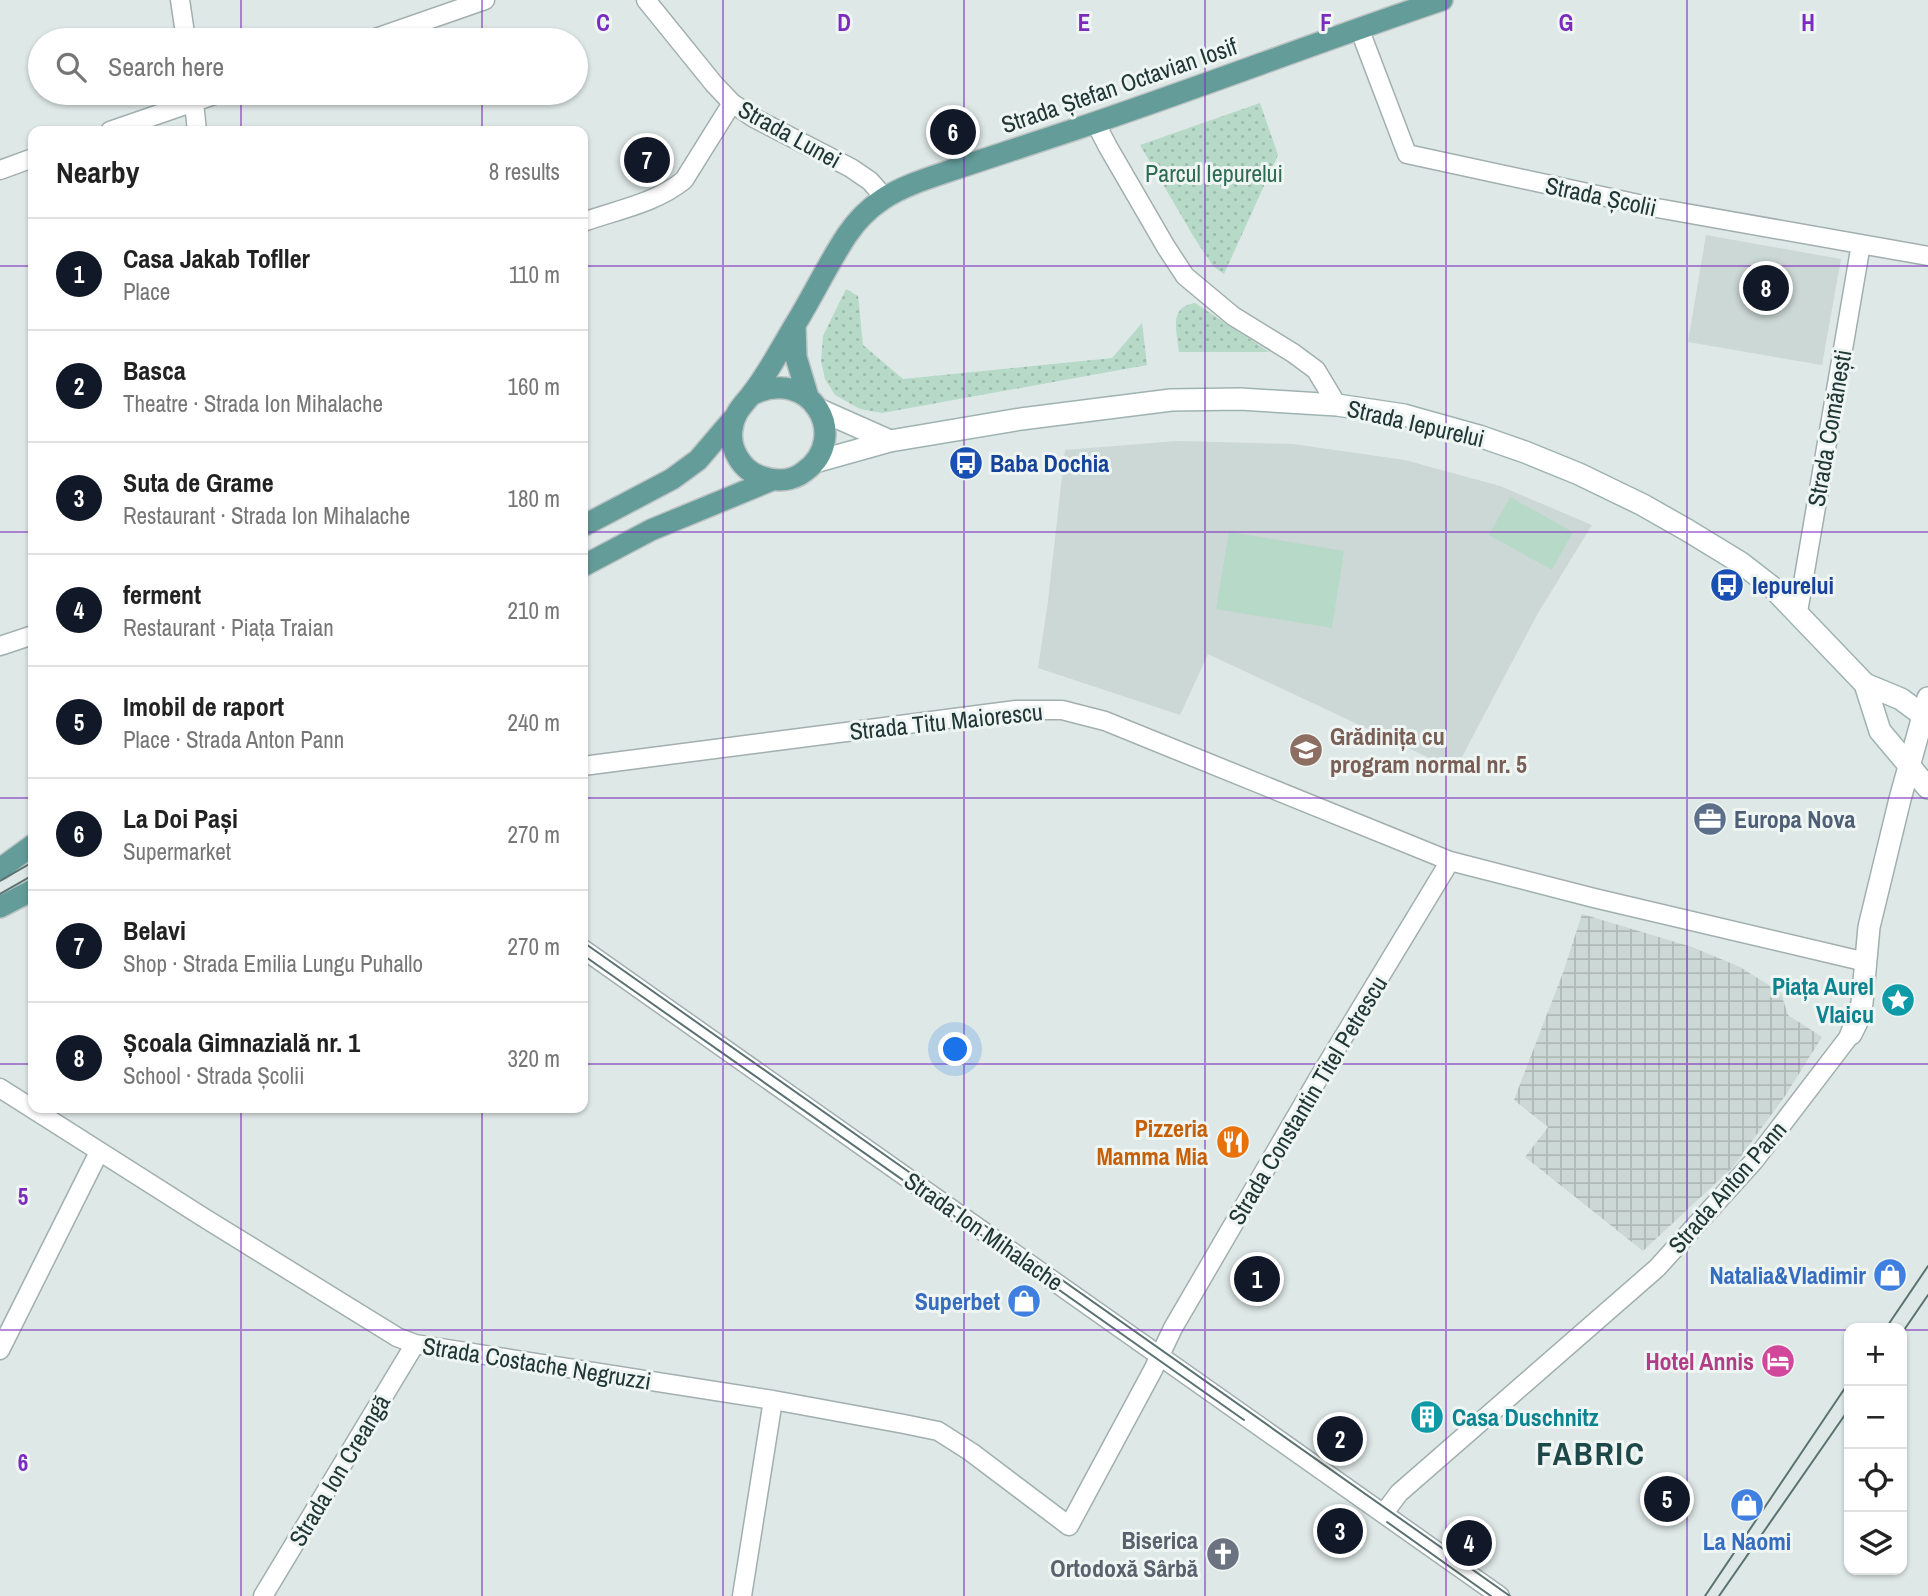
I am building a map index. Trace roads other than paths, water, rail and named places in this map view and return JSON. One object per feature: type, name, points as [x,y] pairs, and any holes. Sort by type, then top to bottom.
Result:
[{"type":"main road","name":"Strada Ștefan Octavian Iosif","points":[[751,396],[847,235],[863,214],[885,198],[916,183],[1442,0]]},
{"type":"main road","points":[[588,563],[651,530],[772,480],[788,479],[803,473],[815,462],[823,448],[823,421],[813,403],[796,357],[795,326]]},
{"type":"main road","points":[[588,523],[672,480],[698,460],[733,419],[740,406],[764,389],[779,387],[794,390],[813,403],[890,441]]},
{"type":"main road","name":"Strada Iepurelui","points":[[815,462],[890,441],[1021,419],[1171,400],[1240,399],[1338,405],[1404,415],[1479,436],[1579,474],[1654,511],[1741,563],[1772,587],[1865,684],[1926,711]]},
{"type":"main road","points":[[733,419],[732,445],[737,457],[756,475],[772,480]]},
{"type":"main road","name":"Strada Iepurelui","points":[[1865,684],[1880,731],[1919,762],[1928,788]]},
{"type":"main road","name":"Strada Anton Pann","points":[[1851,1034],[1862,1003],[1869,927],[1919,762],[1926,711]]},
{"type":"main road","points":[[0,869],[28,849]]},
{"type":"main road","points":[[0,906],[28,892]]},
{"type":"street","points":[[180,0],[184,28]]},
{"type":"street","points":[[404,28],[485,0]]},
{"type":"street","name":"Strada Lunei","points":[[646,0],[732,103],[754,118],[851,169],[870,181],[885,198]]},
{"type":"street","name":"Strada Școlii","points":[[1359,28],[1407,154],[1657,208],[1928,256]]},
{"type":"street","points":[[588,220],[673,189],[684,180],[732,103]]},
{"type":"street","points":[[122,126],[173,105]]},
{"type":"street","points":[[194,105],[196,126]]},
{"type":"street","points":[[1096,122],[1133,191],[1185,276],[1233,316],[1316,370],[1338,405]]},
{"type":"street","points":[[0,170],[28,160]]},
{"type":"street","name":"Strada Comănești","points":[[1798,612],[1861,244]]},
{"type":"street","points":[[0,646],[28,637]]},
{"type":"street","name":"Strada Titu Maiorescu","points":[[588,765],[1016,710],[1062,710],[1105,721],[1450,861]]},
{"type":"street","points":[[1450,861],[1866,962]]},
{"type":"street","name":"Strada Constantin Titel Petrescu","points":[[1069,1526],[1172,1328],[1450,861]]},
{"type":"street","name":"Strada Ion Mihalache","points":[[588,953],[1500,1596]]},
{"type":"street","name":"Strada Anton Pann","points":[[1384,1513],[1399,1493],[1657,1268],[1754,1161],[1851,1034]]},
{"type":"street","name":"Strada Costache Negruzzi","points":[[0,1087],[28,1105]]},
{"type":"street","name":"Strada Costache Negruzzi","points":[[40,1113],[397,1337],[415,1344],[773,1400],[904,1423],[938,1432],[971,1452],[1069,1526]]},
{"type":"street","points":[[0,1350],[99,1152]]},
{"type":"street","name":"Strada Ion Creangă","points":[[263,1596],[415,1344]]},
{"type":"street","points":[[742,1596],[773,1400]]},
{"type":"tram line","points":[[0,881],[28,865]]},
{"type":"tram line","points":[[0,894],[28,878]]},
{"type":"tram line","points":[[588,946],[1510,1596]]},
{"type":"tram line","points":[[588,959],[1244,1420]]},
{"type":"tram line","points":[[1889,1323],[1928,1266]]},
{"type":"tram line","points":[[1907,1326],[1928,1295]]},
{"type":"tram line","points":[[1705,1596],[1846,1386]]},
{"type":"tram line","points":[[1719,1596],[1844,1416]]},
{"type":"tram line","points":[[1387,1522],[1491,1596]]},
{"type":"place","name":"La Doi Pași","points":[[953,132]]},
{"type":"place","name":"Belavi","points":[[647,160]]},
{"type":"place","name":"Școala Gimnazială nr. 1","points":[[1766,288]]},
{"type":"place","name":"Baba Dochia","points":[[966,463]]},
{"type":"place","name":"Iepurelui","points":[[1727,585]]},
{"type":"place","name":"Grădinița cu program normal nr. 5","points":[[1306,750]]},
{"type":"place","name":"Europa Nova","points":[[1710,819]]},
{"type":"place","name":"Piața Aurel Vlaicu","points":[[1898,1000]]},
{"type":"place","name":"Pizzeria Mamma Mia","points":[[1233,1142]]},
{"type":"place","name":"Natalia&Vladimir","points":[[1890,1275]]},
{"type":"place","name":"Casa Jakab Tofller","points":[[1257,1279]]},
{"type":"place","name":"Superbet","points":[[1024,1301]]},
{"type":"place","name":"Hotel Annis","points":[[1778,1361]]},
{"type":"place","name":"Casa Duschnitz","points":[[1427,1417]]},
{"type":"place","name":"Basca","points":[[1340,1439]]},
{"type":"place","name":"Imobil de raport","points":[[1667,1499]]},
{"type":"place","name":"La Naomi","points":[[1747,1505]]},
{"type":"place","name":"Suta de Grame","points":[[1340,1531]]},
{"type":"place","name":"ferment","points":[[1469,1543]]},
{"type":"place","name":"Biserica Ortodoxă Sârbă","points":[[1223,1554]]},
{"type":"district","name":"FABRIC","points":[[1591,1453]]},
{"type":"park label","name":"Parcul Iepurelui","points":[[1214,173]]}]
